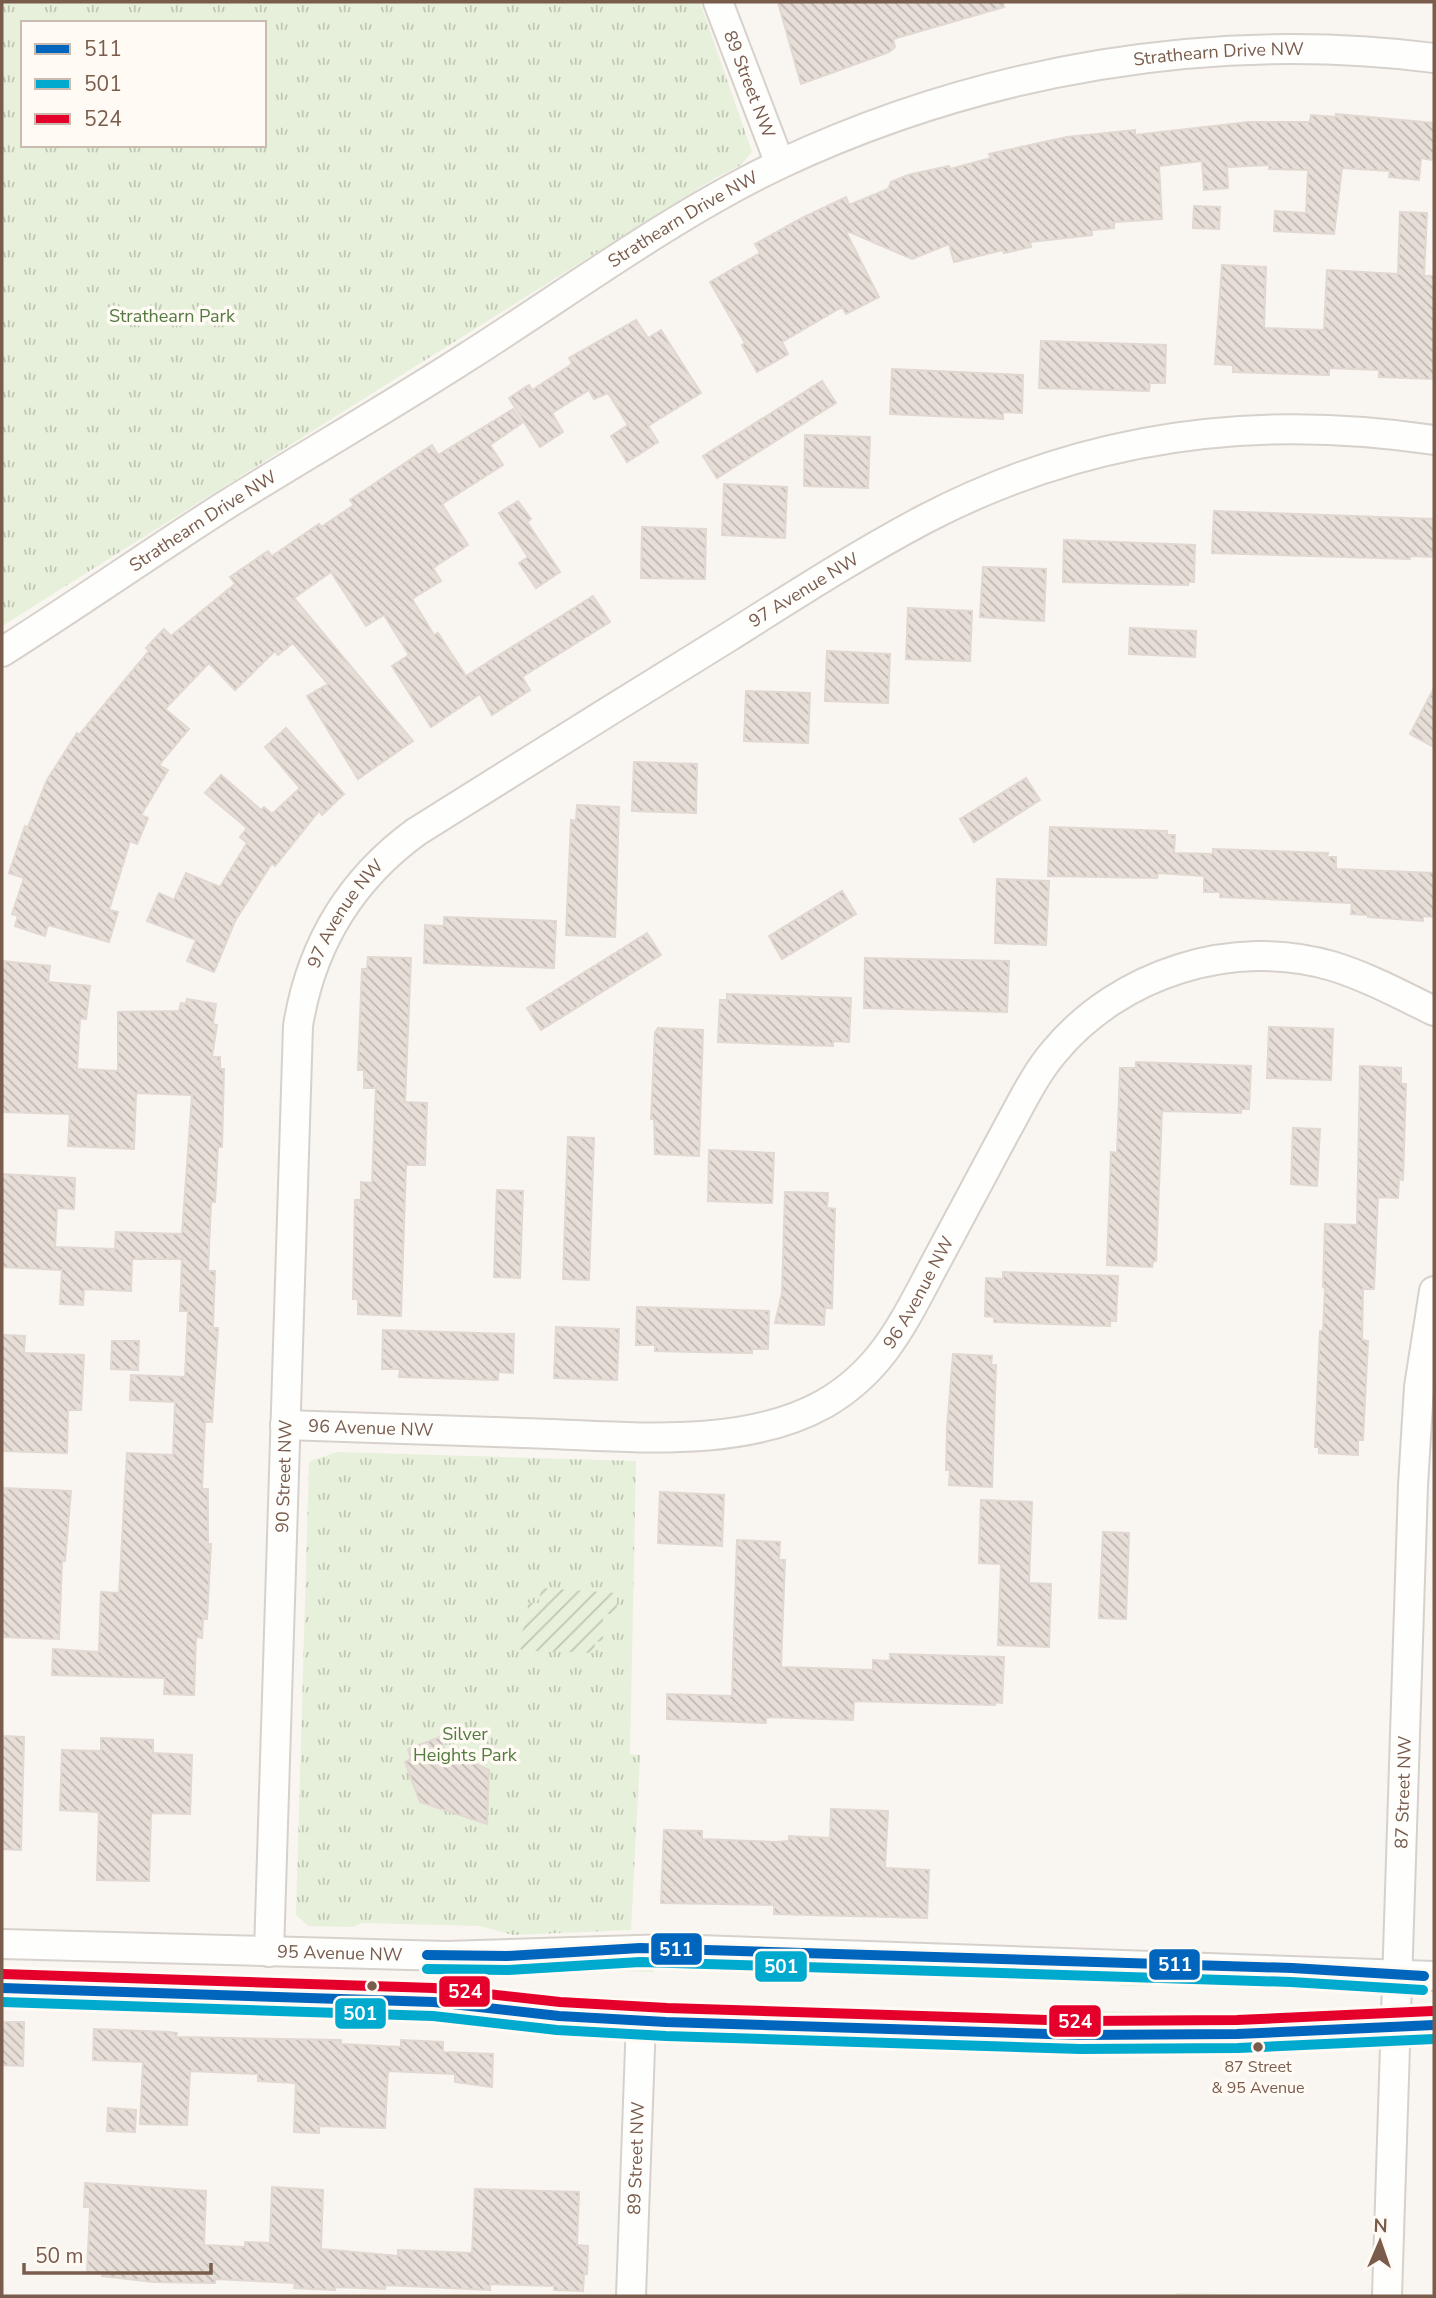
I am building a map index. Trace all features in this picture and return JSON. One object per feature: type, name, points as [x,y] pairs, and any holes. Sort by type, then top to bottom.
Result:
[{"type":"street","name":"89 Street NW","points":[[718,2],[780,164]]},
{"type":"street","name":"Strathearn Drive NW","points":[[2,676],[12,646],[227,505],[464,359],[699,208],[780,164],[928,105],[1023,80],[1116,62],[1268,49],[1375,51],[1434,58]]},
{"type":"street","name":"97 Avenue NW","points":[[302,1000],[316,955],[343,903],[361,880],[396,846],[830,573],[925,519],[976,495],[1039,471],[1107,451],[1183,435],[1234,429],[1296,427],[1378,432],[1434,440]]},
{"type":"street","name":"96 Avenue NW","points":[[285,1426],[660,1437],[752,1429],[800,1415],[842,1392],[889,1348],[1018,1110],[1052,1054],[1074,1030],[1108,1003],[1155,977],[1185,967],[1224,959],[1272,957],[1339,968],[1434,1011]]},
{"type":"street","name":"90 Street NW","points":[[269,1952],[296,1053],[302,1000]]},
{"type":"street","name":"87 Street NW","points":[[1387,2296],[1413,1485],[1419,1387],[1434,1291]]},
{"type":"street","name":"95 Avenue NW","points":[[2,1944],[507,1956],[596,1949],[670,1949],[1252,1967],[1434,1976]]},
{"type":"street","points":[[2,1988],[434,2002],[559,2016],[1080,2035],[1237,2034],[1434,2025]]},
{"type":"street","name":"89 Street NW","points":[[631,2296],[641,2020]]},
{"type":"green space","name":"Strathearn Park","points":[[2,2],[700,2],[752,152],[741,165],[715,178],[2,626]]},
{"type":"green space","name":"Silver Heights Park","points":[[337,1452],[636,1461],[630,1754],[640,1755],[631,1930],[513,1935],[480,1926],[362,1923],[353,1927],[309,1926],[296,1915],[309,1464],[310,1461]]},
{"type":"green space","points":[[541,1588],[617,1593],[617,1614],[603,1614],[603,1641],[595,1642],[594,1653],[535,1651],[526,1655],[517,1645],[527,1619],[528,1603],[539,1603]]},
{"type":"green space","points":[[655,1959],[654,1972],[550,1969],[550,1963]]},
{"type":"green space","points":[[1120,1973],[1332,1986],[1120,1986]]},
{"type":"green space","points":[[480,1994],[627,1997],[627,2010]]},
{"type":"green space","points":[[1094,2011],[1152,2012],[1152,2018],[1094,2024]]},
{"type":"green space","points":[[1176,2293],[1294,2296],[1176,2296]]},
{"type":"building","points":[[778,2],[1003,2],[1004,7],[893,39],[895,47],[889,52],[801,84]]},
{"type":"building","points":[[1336,114],[1434,123],[1434,150],[1433,160],[1421,158],[1419,180],[1389,177],[1390,171],[1342,168],[1334,234],[1274,231],[1275,211],[1306,213],[1308,170],[1269,169],[1269,165],[1227,167],[1228,188],[1204,190],[1202,161],[1159,166],[1162,219],[1114,222],[1114,228],[1092,230],[1092,235],[1030,242],[1031,247],[1004,253],[1003,250],[954,262],[949,244],[912,259],[845,230],[879,297],[846,314],[842,307],[782,342],[788,354],[757,372],[742,345],[745,343],[710,282],[760,253],[755,244],[802,218],[846,197],[849,205],[888,189],[891,182],[908,175],[949,166],[950,169],[991,158],[989,154],[1067,137],[1135,130],[1135,135],[1249,122],[1310,122],[1311,115],[1336,117]]},
{"type":"building","points":[[1194,206],[1220,207],[1219,229],[1193,228]]},
{"type":"building","points":[[1400,212],[1427,213],[1424,276],[1434,276],[1434,379],[1379,377],[1379,370],[1329,368],[1329,375],[1233,372],[1233,365],[1215,364],[1222,265],[1266,267],[1264,328],[1324,330],[1327,270],[1398,274]]},
{"type":"building","points":[[636,320],[648,338],[661,330],[701,393],[648,426],[658,442],[627,462],[611,436],[628,425],[608,393],[594,399],[589,390],[552,413],[563,432],[540,447],[509,398],[529,385],[532,390],[572,364],[569,358]]},
{"type":"building","points":[[1041,341],[1166,345],[1165,383],[1150,383],[1149,391],[1039,388]]},
{"type":"building","points":[[892,369],[1023,375],[1022,413],[1003,412],[1003,419],[890,414]]},
{"type":"building","points":[[822,381],[836,403],[717,478],[703,456]]},
{"type":"building","points":[[513,409],[522,423],[490,445],[503,465],[442,504],[468,545],[433,568],[441,581],[412,599],[434,635],[438,633],[466,676],[593,596],[610,622],[522,677],[530,690],[492,715],[480,694],[431,727],[392,666],[409,655],[384,615],[366,626],[331,572],[294,598],[413,741],[358,779],[307,696],[328,684],[293,643],[278,655],[275,651],[235,690],[209,663],[165,709],[189,729],[159,765],[168,770],[141,815],[148,818],[137,844],[130,841],[109,910],[118,912],[109,942],[48,925],[45,936],[15,926],[18,916],[12,914],[24,878],[9,873],[25,826],[28,827],[47,780],[77,733],[79,735],[149,651],[146,648],[164,629],[171,636],[235,584],[230,577],[268,551],[272,556],[319,524],[321,527],[354,505],[350,500],[432,445],[438,455]]},
{"type":"building","points":[[805,435],[870,437],[868,488],[804,486]]},
{"type":"building","points":[[724,484],[787,487],[785,538],[722,535]]},
{"type":"building","points":[[518,501],[531,519],[527,522],[560,572],[536,588],[519,563],[528,557],[499,513]]},
{"type":"building","points":[[1214,511],[1434,519],[1434,557],[1410,556],[1410,559],[1212,553]]},
{"type":"building","points":[[642,527],[706,529],[705,579],[641,578]]},
{"type":"building","points":[[1064,540],[1195,545],[1194,582],[1188,582],[1188,585],[1063,582]]},
{"type":"building","points":[[983,567],[1046,569],[1044,621],[980,617]]},
{"type":"building","points":[[908,608],[972,611],[970,661],[906,659]]},
{"type":"building","points":[[1130,628],[1196,631],[1195,657],[1129,654]]},
{"type":"building","points":[[827,651],[890,654],[888,703],[825,701]]},
{"type":"building","points":[[1434,688],[1434,747],[1410,734]]},
{"type":"building","points":[[746,691],[810,693],[808,743],[744,741]]},
{"type":"building","points":[[286,728],[344,794],[322,815],[319,811],[275,866],[272,863],[235,921],[214,972],[187,961],[196,940],[147,921],[159,893],[174,900],[186,873],[220,887],[247,843],[240,837],[247,828],[205,793],[221,775],[261,810],[264,807],[272,814],[300,788],[265,747]]},
{"type":"building","points":[[634,762],[697,764],[696,813],[632,811]]},
{"type":"building","points":[[1026,778],[1040,800],[974,842],[960,819]]},
{"type":"building","points":[[577,805],[619,807],[615,937],[566,935],[571,820],[576,821]]},
{"type":"building","points":[[1050,827],[1167,831],[1167,835],[1175,835],[1174,853],[1213,854],[1213,849],[1328,853],[1327,857],[1336,857],[1336,869],[1434,873],[1434,917],[1423,916],[1423,921],[1368,917],[1351,914],[1352,903],[1220,897],[1220,892],[1204,892],[1204,876],[1158,873],[1157,878],[1048,876]]},
{"type":"building","points":[[997,879],[1049,881],[1046,945],[995,943]]},
{"type":"building","points":[[842,891],[856,914],[782,959],[769,936]]},
{"type":"building","points":[[444,917],[556,921],[554,968],[424,963],[425,925],[444,926]]},
{"type":"building","points":[[647,933],[661,955],[541,1030],[527,1008]]},
{"type":"building","points":[[368,957],[411,958],[405,1102],[427,1103],[425,1165],[406,1165],[401,1316],[358,1314],[358,1299],[353,1299],[355,1200],[361,1200],[361,1182],[372,1183],[376,1088],[364,1088],[364,1070],[358,1070],[362,969],[367,969]]},
{"type":"building","points":[[865,958],[1009,961],[1007,1012],[864,1008]]},
{"type":"building","points":[[2,961],[50,966],[48,982],[90,986],[86,1019],[80,1018],[77,1069],[118,1071],[118,1012],[179,1011],[181,1003],[186,1004],[187,999],[216,1004],[213,1024],[217,1025],[212,1057],[220,1057],[220,1069],[224,1069],[222,1147],[218,1147],[215,1202],[211,1202],[208,1271],[215,1271],[213,1328],[218,1328],[212,1422],[205,1422],[202,1489],[208,1489],[208,1544],[211,1544],[207,1619],[203,1619],[202,1638],[196,1637],[194,1695],[164,1694],[165,1678],[52,1675],[53,1649],[99,1652],[101,1592],[119,1593],[127,1453],[173,1455],[175,1402],[130,1400],[131,1375],[185,1377],[188,1311],[180,1311],[182,1259],[132,1259],[131,1291],[84,1289],[83,1305],[60,1304],[62,1270],[2,1267],[2,1174],[75,1178],[74,1209],[57,1208],[55,1247],[115,1249],[116,1232],[182,1234],[192,1095],[136,1093],[134,1149],[68,1146],[70,1114],[2,1112]]},
{"type":"building","points":[[727,994],[851,998],[849,1042],[833,1041],[833,1046],[718,1042],[720,1000],[727,1000]]},
{"type":"building","points":[[1269,1027],[1333,1029],[1331,1080],[1267,1078]]},
{"type":"building","points":[[658,1028],[703,1030],[699,1156],[655,1154],[654,1119],[651,1119],[655,1032]]},
{"type":"building","points":[[1136,1062],[1251,1066],[1249,1109],[1241,1109],[1241,1113],[1162,1111],[1156,1261],[1153,1261],[1152,1267],[1107,1265],[1111,1152],[1117,1153],[1120,1068],[1136,1068]]},
{"type":"building","points":[[1360,1066],[1401,1068],[1401,1084],[1406,1084],[1403,1180],[1399,1179],[1398,1198],[1378,1197],[1374,1289],[1363,1289],[1362,1340],[1368,1341],[1363,1440],[1358,1440],[1358,1455],[1319,1453],[1319,1447],[1315,1447],[1320,1331],[1323,1331],[1325,1287],[1325,1224],[1357,1225]]},
{"type":"building","points":[[1293,1128],[1320,1129],[1317,1186],[1291,1184]]},
{"type":"building","points":[[568,1137],[594,1138],[589,1280],[563,1279]]},
{"type":"building","points":[[709,1150],[774,1153],[772,1203],[708,1201]]},
{"type":"building","points":[[497,1190],[523,1191],[520,1278],[494,1277]]},
{"type":"building","points":[[785,1192],[828,1193],[827,1208],[835,1209],[832,1308],[825,1308],[824,1325],[775,1323],[782,1293]]},
{"type":"building","points":[[1003,1272],[1118,1276],[1116,1321],[1110,1321],[1110,1326],[994,1322],[994,1317],[985,1316],[986,1278],[1003,1279]]},
{"type":"building","points":[[637,1307],[769,1311],[768,1349],[752,1349],[752,1353],[655,1351],[655,1345],[636,1345]]},
{"type":"building","points":[[556,1327],[619,1329],[617,1380],[554,1378]]},
{"type":"building","points":[[383,1330],[514,1334],[513,1373],[498,1372],[498,1380],[399,1377],[400,1369],[382,1369]]},
{"type":"building","points":[[2,1335],[25,1336],[24,1353],[84,1355],[81,1410],[68,1410],[67,1453],[2,1451]]},
{"type":"building","points":[[112,1341],[139,1341],[138,1370],[111,1369]]},
{"type":"building","points":[[953,1354],[992,1356],[991,1365],[996,1365],[992,1487],[949,1485],[950,1470],[946,1470],[947,1428]]},
{"type":"building","points":[[2,1488],[71,1491],[65,1561],[62,1561],[59,1639],[2,1637]]},
{"type":"building","points":[[660,1492],[724,1495],[722,1546],[658,1543]]},
{"type":"building","points":[[981,1500],[1032,1502],[1029,1583],[1051,1584],[1049,1647],[998,1645],[1001,1564],[979,1563]]},
{"type":"building","points":[[1103,1532],[1129,1533],[1126,1619],[1099,1618]]},
{"type":"building","points":[[737,1540],[780,1542],[779,1560],[785,1560],[781,1667],[873,1670],[873,1660],[890,1661],[890,1654],[1004,1657],[1002,1703],[854,1701],[853,1720],[766,1717],[766,1723],[667,1719],[667,1694],[732,1696]]},
{"type":"building","points":[[2,1736],[24,1737],[21,1850],[2,1849]]},
{"type":"building","points":[[440,1737],[445,1750],[489,1770],[487,1824],[420,1802],[405,1762],[411,1759],[408,1749]]},
{"type":"building","points":[[101,1738],[153,1740],[153,1753],[192,1755],[190,1814],[151,1813],[149,1881],[97,1880],[99,1812],[60,1810],[62,1750],[101,1751]]},
{"type":"building","points":[[831,1809],[888,1811],[885,1868],[929,1870],[927,1918],[774,1914],[774,1905],[661,1903],[664,1830],[702,1831],[702,1839],[776,1842],[789,1841],[789,1836],[830,1838]]},
{"type":"building","points":[[2,2022],[24,2022],[23,2066],[2,2065]]},
{"type":"building","points":[[94,2029],[169,2032],[177,2033],[176,2037],[341,2040],[341,2044],[401,2047],[401,2040],[443,2042],[443,2052],[493,2054],[492,2087],[455,2082],[455,2074],[388,2071],[385,2128],[319,2126],[319,2133],[294,2132],[296,2083],[258,2081],[258,2074],[190,2071],[187,2125],[140,2124],[143,2062],[93,2060]]},
{"type":"building","points":[[108,2108],[136,2110],[135,2132],[107,2131]]},
{"type":"building","points":[[85,2183],[206,2191],[204,2245],[245,2247],[245,2242],[270,2243],[272,2187],[323,2190],[321,2249],[398,2256],[398,2250],[472,2253],[475,2189],[579,2192],[577,2245],[588,2246],[587,2274],[584,2274],[583,2291],[554,2290],[554,2286],[490,2284],[490,2290],[386,2285],[385,2289],[335,2287],[335,2290],[294,2288],[295,2283],[215,2279],[215,2283],[154,2282],[102,2276],[102,2273],[87,2273],[90,2207],[84,2207]]},
{"type":"transit line","name":"511","points":[[427,1955],[507,1956],[640,1948],[1292,1968],[1424,1976]]},
{"type":"transit line","name":"501","points":[[427,1969],[508,1970],[640,1962],[1291,1982],[1423,1990]]},
{"type":"transit line","name":"524","points":[[2,1974],[434,1988],[560,2002],[667,2008],[1080,2021],[1237,2020],[1433,2011]]},
{"type":"transit line","name":"511","points":[[2,1988],[434,2002],[559,2016],[666,2022],[1080,2035],[1237,2034],[1434,2025]]},
{"type":"transit line","name":"501","points":[[2,2002],[433,2016],[557,2030],[666,2036],[1080,2049],[1238,2048],[1434,2039]]},
{"type":"place","name":"87 Street & 95 Avenue","points":[[1258,2047]]}]
